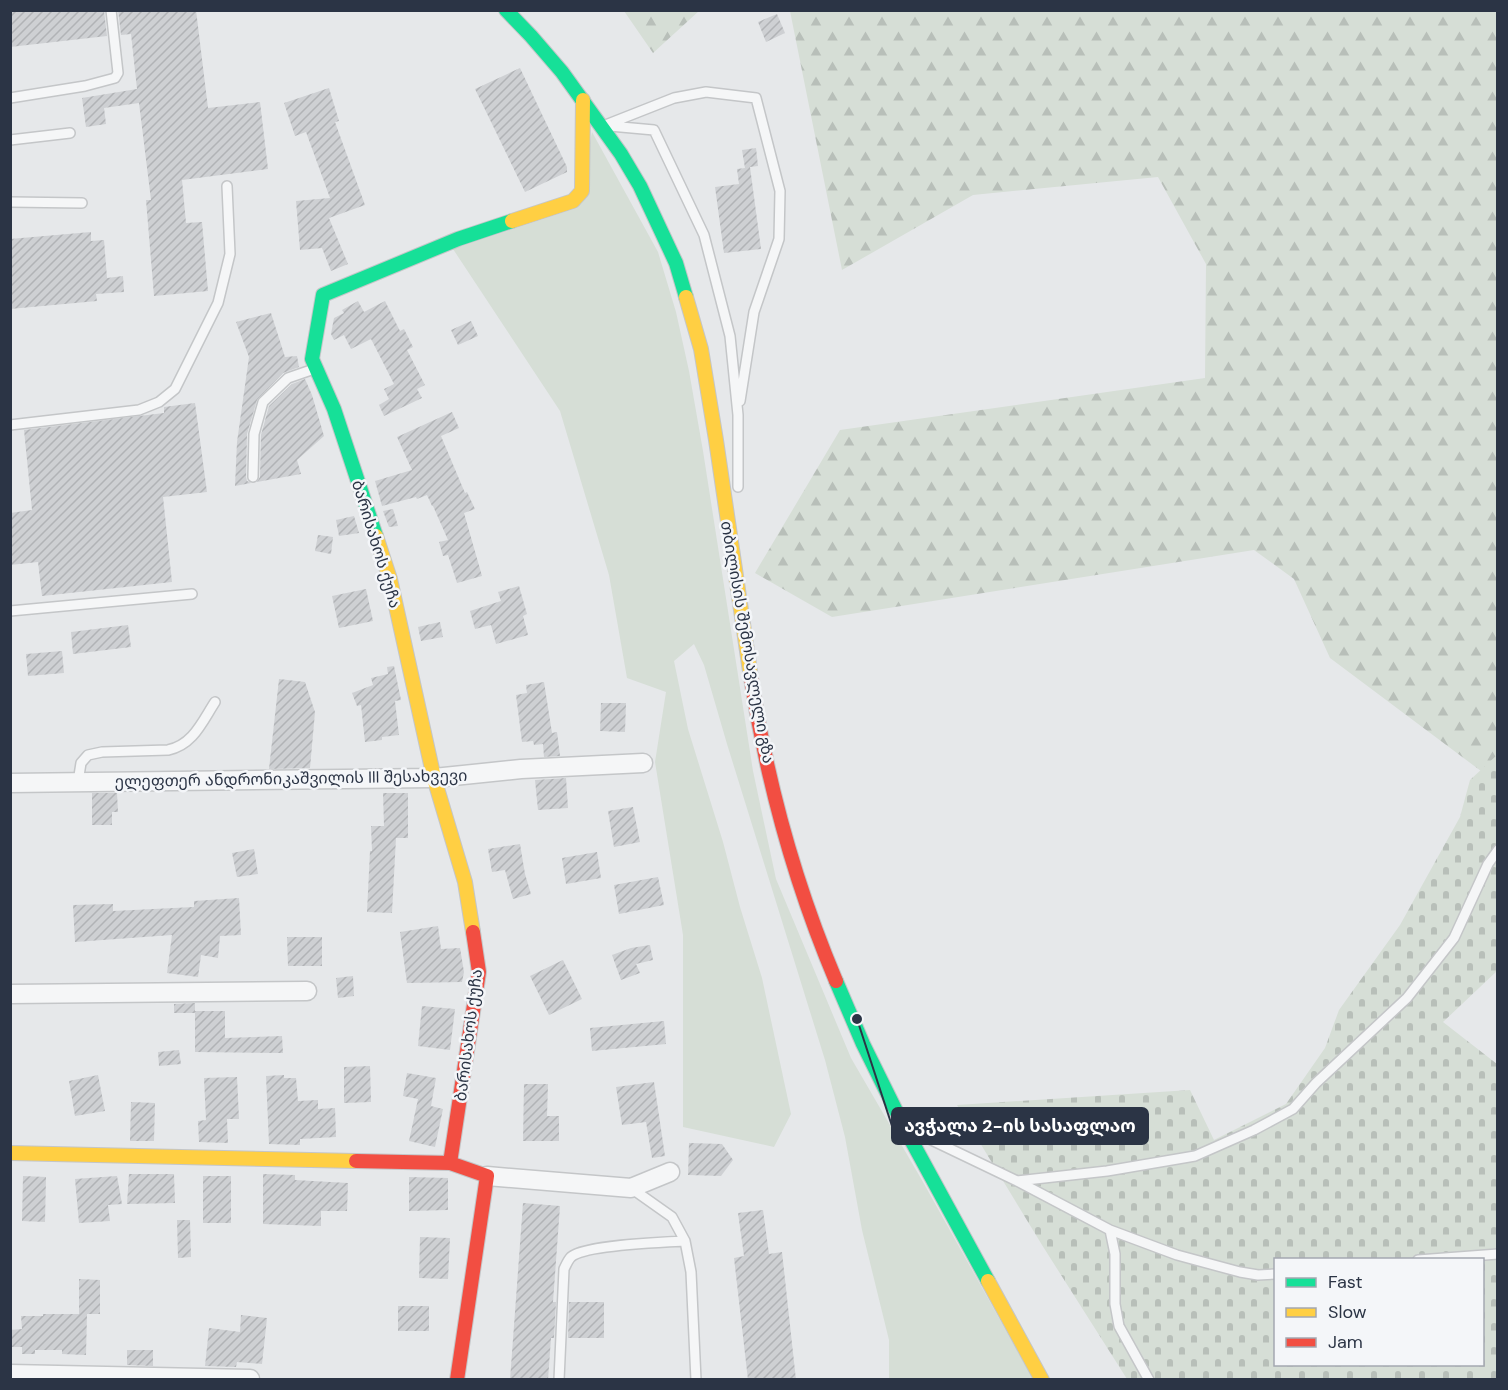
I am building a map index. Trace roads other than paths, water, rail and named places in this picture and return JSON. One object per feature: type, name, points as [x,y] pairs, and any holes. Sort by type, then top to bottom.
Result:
[{"type":"main road","name":"თბილისის შემოსავლელი გზა","points":[[506,10],[548,54],[603,126],[640,186],[676,263],[701,349],[758,721],[783,828],[798,876],[819,940],[858,1034],[904,1127],[1042,1380]]},
{"type":"main road","name":"ბარისახოს ქუჩა","points":[[450,1163],[479,972],[465,882],[435,778],[390,579],[334,409],[312,359],[323,295],[458,239],[573,201],[582,191],[583,100]]},
{"type":"main road","points":[[10,1153],[450,1163],[487,1176],[457,1380]]},
{"type":"street","name":"ელეფთერ ანდრონიკაშვილის III შესახვევი","points":[[10,783],[435,778],[521,769],[643,763]]},
{"type":"street","points":[[10,994],[307,991]]},
{"type":"street","points":[[487,1176],[631,1188],[670,1172]]},
{"type":"street","points":[[10,1374],[250,1379]]},
{"type":"lane","points":[[10,98],[85,86],[115,78],[118,73],[111,10]]},
{"type":"lane","points":[[603,126],[674,98],[706,92],[756,98],[780,191],[779,239],[754,312],[738,415]]},
{"type":"lane","points":[[603,126],[654,130],[704,235],[730,336],[738,415],[738,493]]},
{"type":"lane","points":[[10,140],[70,133]]},
{"type":"lane","points":[[10,425],[139,410],[159,402],[175,389],[218,303],[230,254],[227,186]]},
{"type":"lane","points":[[10,202],[82,203]]},
{"type":"lane","points":[[253,477],[254,434],[263,402],[288,378],[316,368]]},
{"type":"lane","points":[[739,527],[742,618]]},
{"type":"lane","points":[[10,611],[192,594]]},
{"type":"lane","points":[[78,782],[81,763],[88,755],[102,752],[168,750],[184,745],[195,734],[215,702]]},
{"type":"lane","points":[[1017,1181],[1107,1171],[1195,1155],[1254,1130],[1293,1109],[1316,1083],[1407,998],[1454,938],[1488,864],[1497,850]]},
{"type":"lane","points":[[904,1127],[1017,1181],[1110,1230],[1177,1255],[1258,1275],[1274,1274]]},
{"type":"lane","points":[[631,1188],[672,1217],[685,1240],[691,1272],[696,1380]]},
{"type":"lane","points":[[1110,1230],[1115,1254],[1115,1304],[1119,1326],[1149,1380]]},
{"type":"lane","points":[[559,1380],[564,1269],[570,1258],[578,1252],[593,1249],[685,1240]]},
{"type":"lane","points":[[1444,1258],[1497,1254]]},
{"type":"place","name":"ავჭალა 2-ის სასაფლაო","points":[[857,1019]]}]
